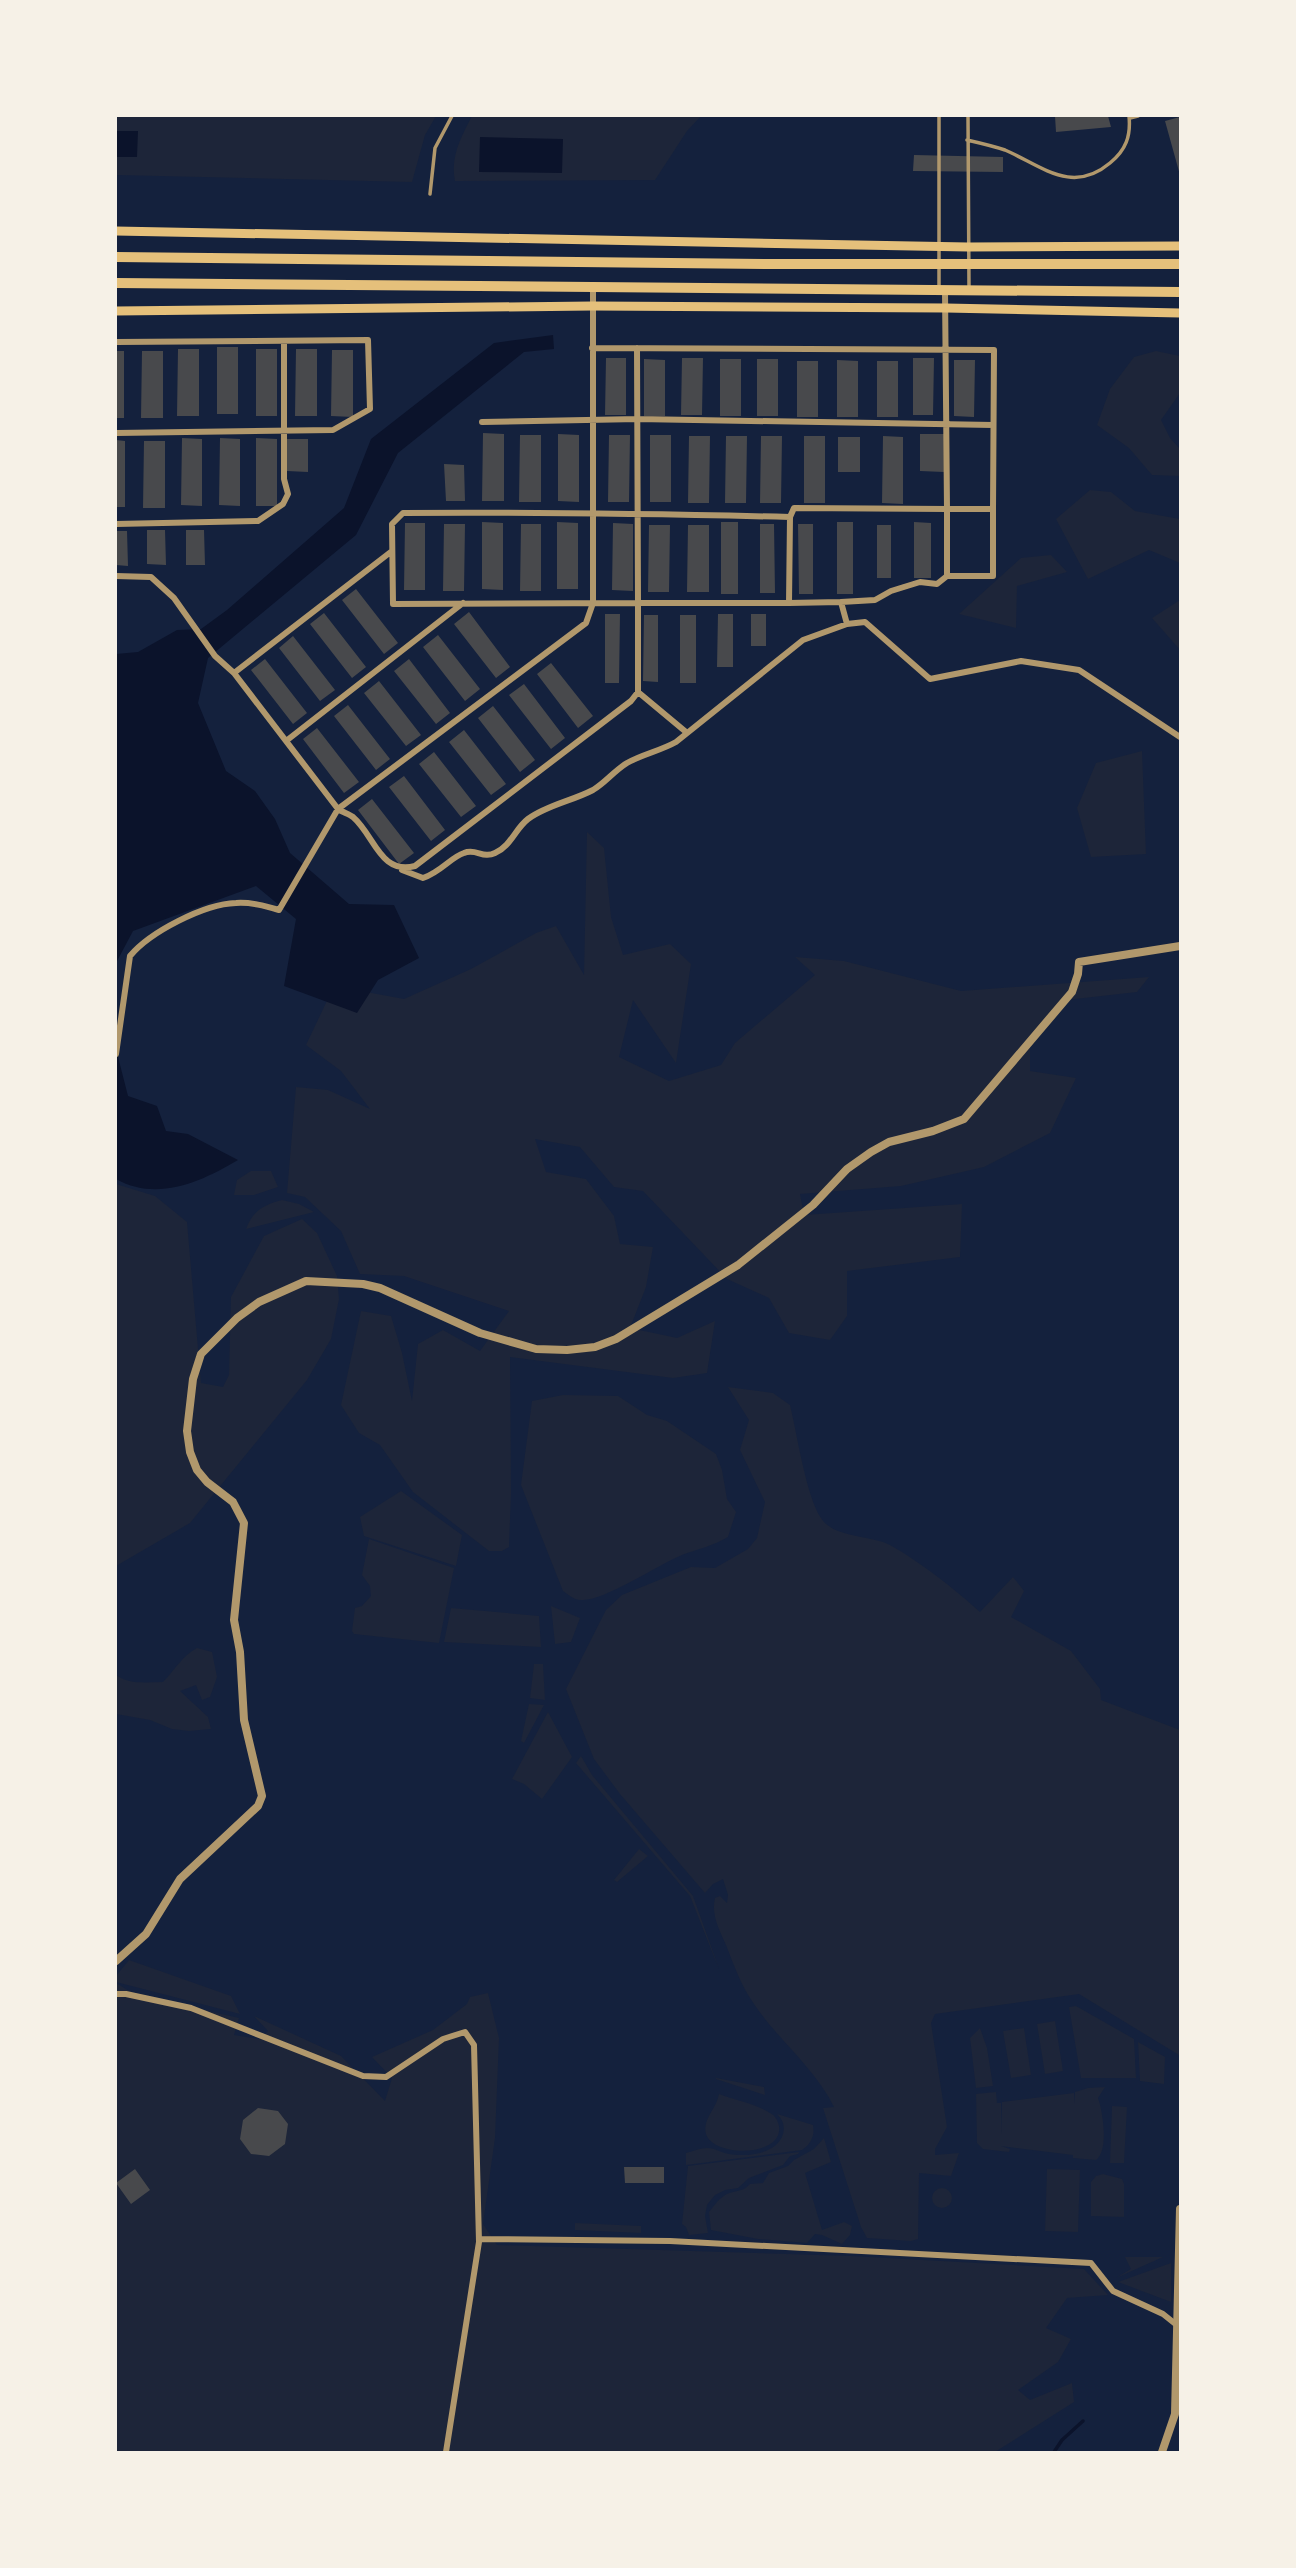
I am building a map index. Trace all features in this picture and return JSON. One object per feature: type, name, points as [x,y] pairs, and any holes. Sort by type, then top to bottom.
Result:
[{"type":"main road","points":[[116,231],[968,247],[1181,246]]},
{"type":"main road","points":[[116,257],[1181,264]]},
{"type":"main road","points":[[116,283],[1181,292]]},
{"type":"main road","points":[[116,311],[592,306],[1181,313]]},
{"type":"street","points":[[116,1054],[130,956],[139,946],[161,931],[216,906],[235,903],[259,904],[279,910],[338,809],[586,623],[593,603],[593,288]]},
{"type":"street","points":[[942,291],[946,309],[947,576]]},
{"type":"street","points":[[116,342],[368,340],[370,409],[333,430],[116,433]]},
{"type":"street","points":[[116,524],[258,521],[283,504],[288,494],[284,479],[284,341]]},
{"type":"street","points":[[592,348],[994,350],[993,576],[947,576],[937,584],[920,582],[891,591],[874,600],[841,602],[393,604],[392,524],[403,513],[594,512],[790,517]]},
{"type":"street","points":[[402,870],[415,866],[625,706],[638,692],[638,348]]},
{"type":"street","points":[[482,422],[638,419],[993,425]]},
{"type":"street","points":[[789,603],[790,517],[794,508],[993,509]]},
{"type":"street","points":[[234,673],[392,551]]},
{"type":"street","points":[[116,576],[152,577],[174,597],[215,656],[234,673],[338,809],[353,817],[391,866],[423,878],[447,866],[461,854],[473,851],[482,856],[491,855],[506,847],[528,820],[559,803],[595,789],[622,766],[645,752],[667,747],[803,640],[847,624],[866,622],[930,678],[1021,661],[1079,670],[1181,737]]},
{"type":"street","points":[[841,602],[847,624]]},
{"type":"street","points":[[286,741],[463,603]]},
{"type":"street","points":[[638,692],[686,732]]},
{"type":"street","points":[[116,1961],[146,1934],[180,1879],[258,1806],[262,1796],[244,1720],[240,1651],[234,1620],[244,1524],[233,1502],[207,1482],[197,1470],[190,1452],[187,1432],[193,1379],[201,1354],[218,1336],[259,1302],[306,1281],[362,1284],[380,1288],[480,1333],[536,1349],[595,1347],[616,1339],[738,1265],[813,1205],[847,1169],[871,1152],[889,1142],[933,1131],[964,1119],[1072,992],[1079,962],[1181,946]]},
{"type":"street","points":[[116,1994],[191,2008],[363,2076],[386,2077],[443,2039],[465,2032],[474,2045],[479,2239],[446,2452]]},
{"type":"street","points":[[1162,2452],[1175,2414],[1180,2326],[1181,2209]]},
{"type":"street","points":[[479,2239],[670,2241],[1091,2263],[1113,2291],[1163,2314],[1180,2326]]},
{"type":"lane","points":[[430,194],[435,148],[452,116]]},
{"type":"lane","points":[[939,116],[939,264],[942,291]]},
{"type":"lane","points":[[968,116],[969,291]]},
{"type":"lane","points":[[967,140],[1004,150],[1040,169],[1067,178],[1099,173],[1121,155],[1131,133],[1130,117],[1138,116]]},
{"type":"shaded area","points":[[116,116],[436,116],[425,135],[412,182],[116,175]]},
{"type":"shaded area","points":[[472,116],[701,116],[687,131],[655,180],[455,181],[455,155]]},
{"type":"shaded area","points":[[116,131],[138,131],[137,157],[116,157]]},
{"type":"shaded area","points":[[480,137],[563,139],[562,173],[479,172]]},
{"type":"shaded area","points":[[553,335],[554,349],[524,352],[398,453],[356,535],[208,658],[198,703],[226,771],[255,791],[275,819],[290,853],[349,904],[394,905],[419,958],[378,980],[357,1013],[284,986],[296,919],[256,886],[133,931],[116,963],[116,654],[138,652],[177,630],[201,629],[227,610],[344,508],[371,439],[494,343]]},
{"type":"shaded area","points":[[1156,351],[1180,356],[1180,393],[1161,420],[1170,438],[1180,449],[1180,476],[1152,475],[1129,448],[1097,425],[1110,389],[1134,357]]},
{"type":"shaded area","points":[[1090,490],[1111,492],[1135,511],[1180,519],[1180,563],[1149,550],[1088,579],[1056,519]]},
{"type":"shaded area","points":[[1051,555],[1067,572],[1017,586],[1016,628],[959,614],[1021,558]]},
{"type":"shaded area","points":[[1180,600],[1180,650],[1152,618]]},
{"type":"shaded area","points":[[1142,751],[1146,854],[1091,857],[1077,808],[1096,763]]},
{"type":"shaded area","points":[[587,832],[604,848],[611,917],[623,955],[670,944],[691,964],[676,1063],[633,1000],[619,1057],[669,1081],[721,1065],[735,1043],[815,975],[795,957],[844,961],[961,991],[1149,977],[1137,992],[1066,1000],[1030,1036],[1030,1071],[1076,1078],[1050,1133],[984,1167],[901,1186],[800,1194],[804,1215],[962,1204],[960,1257],[847,1271],[847,1316],[830,1340],[789,1333],[769,1298],[727,1279],[643,1191],[614,1187],[580,1147],[535,1139],[546,1172],[586,1179],[614,1216],[620,1244],[653,1247],[646,1287],[630,1328],[677,1338],[715,1321],[707,1373],[673,1378],[510,1357],[509,1547],[502,1551],[489,1551],[413,1492],[380,1445],[359,1433],[341,1405],[361,1311],[391,1316],[412,1401],[418,1344],[443,1330],[480,1351],[509,1311],[404,1276],[360,1274],[341,1231],[305,1197],[287,1193],[296,1087],[328,1090],[370,1109],[341,1071],[306,1045],[334,986],[404,999],[471,969],[536,933],[556,926],[584,975]]},
{"type":"shaded area","points":[[116,1049],[128,1096],[157,1106],[166,1131],[188,1134],[238,1160],[194,1182],[163,1189],[131,1186],[116,1179]]},
{"type":"shaded area","points":[[251,1171],[271,1171],[278,1187],[254,1195],[234,1195],[237,1180]]},
{"type":"shaded area","points":[[116,1184],[155,1196],[187,1222],[201,1383],[223,1387],[229,1375],[231,1297],[264,1236],[302,1219],[317,1233],[337,1276],[339,1299],[331,1339],[307,1380],[190,1523],[116,1566]]},
{"type":"shaded area","points":[[282,1200],[299,1204],[314,1212],[246,1229],[260,1209]]},
{"type":"shaded area","points":[[728,1387],[773,1393],[790,1405],[811,1495],[821,1518],[827,1524],[843,1533],[890,1545],[937,1576],[980,1612],[1013,1577],[1024,1591],[1011,1617],[1071,1651],[1100,1689],[1101,1700],[1180,1730],[1179,2055],[1079,1994],[935,2014],[931,2023],[947,2127],[935,2149],[935,2155],[959,2153],[951,2176],[919,2173],[918,2239],[911,2241],[867,2238],[861,2227],[823,2108],[834,2107],[807,2067],[749,1997],[718,1928],[715,1898],[720,1896],[727,1903],[728,1895],[723,1879],[713,1884],[705,1893],[620,1794],[594,1759],[566,1689],[606,1610],[622,1595],[691,1567],[715,1568],[748,1549],[757,1538],[765,1502],[740,1450],[749,1420]]},
{"type":"shaded area","points":[[563,1395],[618,1396],[647,1415],[667,1421],[716,1454],[727,1499],[736,1512],[728,1537],[682,1555],[593,1598],[577,1600],[563,1591],[521,1485],[532,1401]]},
{"type":"shaded area","points":[[401,1491],[462,1535],[456,1566],[364,1536],[360,1517]]},
{"type":"shaded area","points":[[369,1539],[454,1568],[439,1643],[354,1634],[352,1631],[355,1608],[362,1606],[371,1596],[370,1586],[362,1575]]},
{"type":"shaded area","points":[[551,1606],[580,1618],[571,1642],[555,1644]]},
{"type":"shaded area","points":[[451,1608],[539,1616],[541,1647],[444,1642]]},
{"type":"shaded area","points":[[197,1648],[212,1652],[217,1677],[210,1697],[202,1700],[196,1685],[180,1691],[208,1717],[211,1729],[172,1729],[150,1720],[116,1714],[116,1675],[132,1682],[163,1682],[183,1659]]},
{"type":"shaded area","points":[[534,1664],[543,1664],[545,1700],[530,1698]]},
{"type":"shaded area","points":[[529,1704],[544,1705],[524,1743],[521,1741]]},
{"type":"shaded area","points":[[548,1712],[572,1757],[542,1799],[524,1784],[512,1779]]},
{"type":"shaded area","points":[[581,1756],[592,1775],[693,1896],[719,1969],[690,1896],[576,1763]]},
{"type":"shaded area","points":[[639,1849],[648,1856],[617,1882],[614,1880]]},
{"type":"shaded area","points":[[129,1960],[231,1996],[240,2014],[116,1982],[116,1976]]},
{"type":"shaded area","points":[[116,1983],[134,1994],[239,2018],[234,2035],[260,2039],[268,2031],[254,2016],[341,2056],[385,2101],[392,2078],[372,2057],[433,2030],[467,2004],[470,1997],[488,1993],[499,2038],[495,2138],[483,2224],[497,2245],[851,2256],[1084,2269],[1108,2295],[1067,2298],[1046,2328],[1071,2339],[1058,2362],[1018,2390],[1030,2400],[1072,2383],[1074,2402],[995,2452],[116,2452]]},
{"type":"shaded area","points":[[1076,2006],[1134,2039],[1136,2078],[1081,2078],[1069,2007]]},
{"type":"shaded area","points":[[1055,2021],[1063,2071],[1045,2074],[1037,2024]]},
{"type":"shaded area","points":[[980,2028],[987,2048],[993,2086],[976,2088],[970,2038]]},
{"type":"shaded area","points":[[1024,2028],[1031,2075],[1011,2078],[1003,2031]]},
{"type":"shaded area","points":[[1138,2042],[1165,2057],[1164,2084],[1140,2081]]},
{"type":"shaded area","points":[[716,2079],[764,2087],[765,2095]]},
{"type":"shaded area","points":[[1105,2087],[1098,2098],[1104,2140],[1096,2160],[1001,2146],[1010,2149],[1009,2152],[983,2149],[977,2143],[976,2094],[996,2092],[997,2103],[1001,2103],[1002,2135],[1002,2102],[1074,2093],[1075,2104],[1075,2092]]},
{"type":"shaded area","points":[[719,2094],[772,2114],[779,2124],[778,2136],[771,2144],[747,2151],[721,2147],[712,2142],[705,2129]]},
{"type":"shaded area","points":[[1112,2106],[1127,2107],[1124,2163],[1110,2163]]},
{"type":"shaded area","points":[[777,2114],[813,2125],[813,2136],[805,2148],[686,2165],[686,2153],[703,2148],[737,2155],[768,2150],[780,2141],[783,2134],[783,2123]]},
{"type":"shaded area","points":[[824,2138],[831,2162],[805,2173],[822,2230],[844,2222],[852,2226],[850,2235],[842,2244],[815,2234],[807,2243],[758,2239],[711,2230],[709,2212],[722,2198],[750,2184],[763,2183],[769,2173],[788,2166],[814,2149]]},
{"type":"shaded area","points":[[799,2152],[790,2156],[783,2165],[749,2178],[738,2188],[715,2195],[707,2205],[705,2216],[708,2233],[689,2235],[682,2224],[688,2166]]},
{"type":"shaded area","points":[[1047,2169],[1080,2170],[1078,2232],[1045,2231]]},
{"type":"shaded area","points":[[1103,2174],[1122,2179],[1124,2217],[1091,2216],[1091,2182],[1096,2176]]},
{"type":"shaded area","points":[[942,2188],[949,2191],[952,2198],[949,2205],[942,2208],[935,2205],[932,2198],[935,2191]]},
{"type":"shaded area","points":[[575,2223],[641,2226],[641,2233],[575,2230]]},
{"type":"shaded area","points":[[1125,2257],[1163,2257],[1116,2278],[1131,2269]]},
{"type":"shaded area","points":[[1171,2263],[1171,2302],[1118,2282]]},
{"type":"building","points":[[1055,116],[1108,116],[1111,127],[1056,132]]},
{"type":"building","points":[[1180,117],[1180,175],[1165,121]]},
{"type":"building","points":[[914,155],[1003,157],[1003,172],[913,171]]},
{"type":"building","points":[[217,347],[238,347],[238,414],[217,414]]},
{"type":"building","points":[[178,349],[199,349],[199,416],[177,416]]},
{"type":"building","points":[[256,349],[277,349],[277,416],[256,416]]},
{"type":"building","points":[[296,349],[317,349],[317,416],[295,416]]},
{"type":"building","points":[[332,350],[353,350],[353,417],[331,416]]},
{"type":"building","points":[[116,351],[124,351],[124,418],[116,418]]},
{"type":"building","points":[[142,351],[163,351],[163,418],[141,418]]},
{"type":"building","points":[[606,358],[626,358],[626,415],[605,415]]},
{"type":"building","points":[[682,358],[703,358],[702,415],[681,415]]},
{"type":"building","points":[[913,358],[934,358],[933,415],[913,415]]},
{"type":"building","points":[[644,359],[665,360],[665,416],[644,416]]},
{"type":"building","points":[[720,359],[741,359],[741,416],[720,416]]},
{"type":"building","points":[[757,359],[778,359],[778,416],[757,416]]},
{"type":"building","points":[[837,360],[858,361],[858,417],[837,417]]},
{"type":"building","points":[[954,360],[975,360],[974,417],[954,416]]},
{"type":"building","points":[[797,361],[818,361],[818,417],[797,417]]},
{"type":"building","points":[[877,361],[898,361],[898,417],[877,417]]},
{"type":"building","points":[[483,433],[504,434],[504,501],[482,501]]},
{"type":"building","points":[[558,434],[579,435],[579,502],[558,501]]},
{"type":"building","points":[[920,434],[944,434],[944,472],[920,471]]},
{"type":"building","points":[[520,435],[541,435],[541,502],[519,502]]},
{"type":"building","points":[[609,435],[630,435],[629,502],[608,502]]},
{"type":"building","points":[[650,435],[671,435],[671,502],[650,502]]},
{"type":"building","points":[[689,436],[710,436],[709,503],[688,503]]},
{"type":"building","points":[[726,436],[747,436],[746,503],[725,503]]},
{"type":"building","points":[[761,436],[782,436],[781,503],[760,503]]},
{"type":"building","points":[[804,436],[825,436],[825,503],[804,503]]},
{"type":"building","points":[[883,436],[903,437],[903,504],[882,503]]},
{"type":"building","points":[[838,437],[860,437],[860,472],[838,472]]},
{"type":"building","points":[[182,438],[202,439],[202,506],[181,505]]},
{"type":"building","points":[[220,438],[240,439],[240,506],[219,505]]},
{"type":"building","points":[[256,438],[277,439],[277,506],[256,506]]},
{"type":"building","points":[[287,439],[308,439],[308,472],[287,471]]},
{"type":"building","points":[[116,440],[125,441],[125,507],[116,507]]},
{"type":"building","points":[[144,441],[165,441],[165,508],[143,508]]},
{"type":"building","points":[[444,464],[464,465],[465,501],[446,501]]},
{"type":"building","points":[[482,522],[503,523],[503,590],[482,589]]},
{"type":"building","points":[[557,522],[578,523],[578,589],[557,589]]},
{"type":"building","points":[[721,522],[738,522],[738,594],[721,594]]},
{"type":"building","points":[[837,522],[853,522],[853,594],[837,594]]},
{"type":"building","points":[[914,522],[931,523],[931,578],[914,578]]},
{"type":"building","points":[[405,523],[425,523],[425,590],[404,590]]},
{"type":"building","points":[[613,523],[633,524],[633,591],[612,590]]},
{"type":"building","points":[[444,524],[465,524],[464,591],[443,591]]},
{"type":"building","points":[[521,524],[541,524],[541,591],[520,591]]},
{"type":"building","points":[[760,524],[774,524],[775,593],[760,593]]},
{"type":"building","points":[[798,524],[813,524],[813,594],[799,594]]},
{"type":"building","points":[[649,525],[670,525],[669,592],[648,592]]},
{"type":"building","points":[[688,525],[709,525],[709,592],[687,592]]},
{"type":"building","points":[[877,525],[891,525],[891,578],[877,578]]},
{"type":"building","points":[[147,530],[165,530],[166,565],[147,564]]},
{"type":"building","points":[[186,530],[204,530],[205,565],[186,565]]},
{"type":"building","points":[[116,531],[127,531],[128,566],[116,565]]},
{"type":"building","points":[[356,589],[398,643],[384,654],[342,600]]},
{"type":"building","points":[[469,612],[510,667],[496,678],[454,624]]},
{"type":"building","points":[[324,613],[366,667],[352,678],[310,624]]},
{"type":"building","points":[[605,614],[620,614],[619,683],[605,683]]},
{"type":"building","points":[[718,614],[733,614],[733,667],[717,667]]},
{"type":"building","points":[[751,614],[766,614],[766,646],[751,646]]},
{"type":"building","points":[[644,615],[658,615],[658,682],[643,681]]},
{"type":"building","points":[[680,615],[696,615],[696,683],[680,683]]},
{"type":"building","points":[[438,635],[480,689],[465,701],[423,647]]},
{"type":"building","points":[[293,636],[335,690],[320,701],[279,648]]},
{"type":"building","points":[[265,659],[307,713],[293,724],[251,670]]},
{"type":"building","points":[[409,659],[450,713],[436,724],[394,671]]},
{"type":"building","points":[[551,663],[593,716],[578,728],[537,674]]},
{"type":"building","points":[[379,681],[421,735],[406,746],[364,693]]},
{"type":"building","points":[[524,684],[565,738],[551,749],[509,695]]},
{"type":"building","points":[[348,705],[390,759],[376,770],[334,716]]},
{"type":"building","points":[[493,706],[535,760],[520,772],[478,718]]},
{"type":"building","points":[[317,728],[359,782],[344,793],[303,739]]},
{"type":"building","points":[[464,730],[506,784],[491,795],[449,742]]},
{"type":"building","points":[[434,752],[476,806],[461,817],[419,764]]},
{"type":"building","points":[[404,776],[445,830],[431,841],[389,787]]},
{"type":"building","points":[[372,799],[414,853],[399,864],[358,810]]},
{"type":"building","points":[[258,2108],[278,2111],[288,2124],[285,2144],[269,2156],[251,2154],[240,2139],[243,2120]]},
{"type":"building","points":[[624,2167],[664,2167],[664,2183],[625,2183]]},
{"type":"building","points":[[135,2169],[150,2190],[131,2204],[116,2183]]},
{"type":"waterway","points":[[1054,2452],[1062,2440],[1083,2421]]}]
